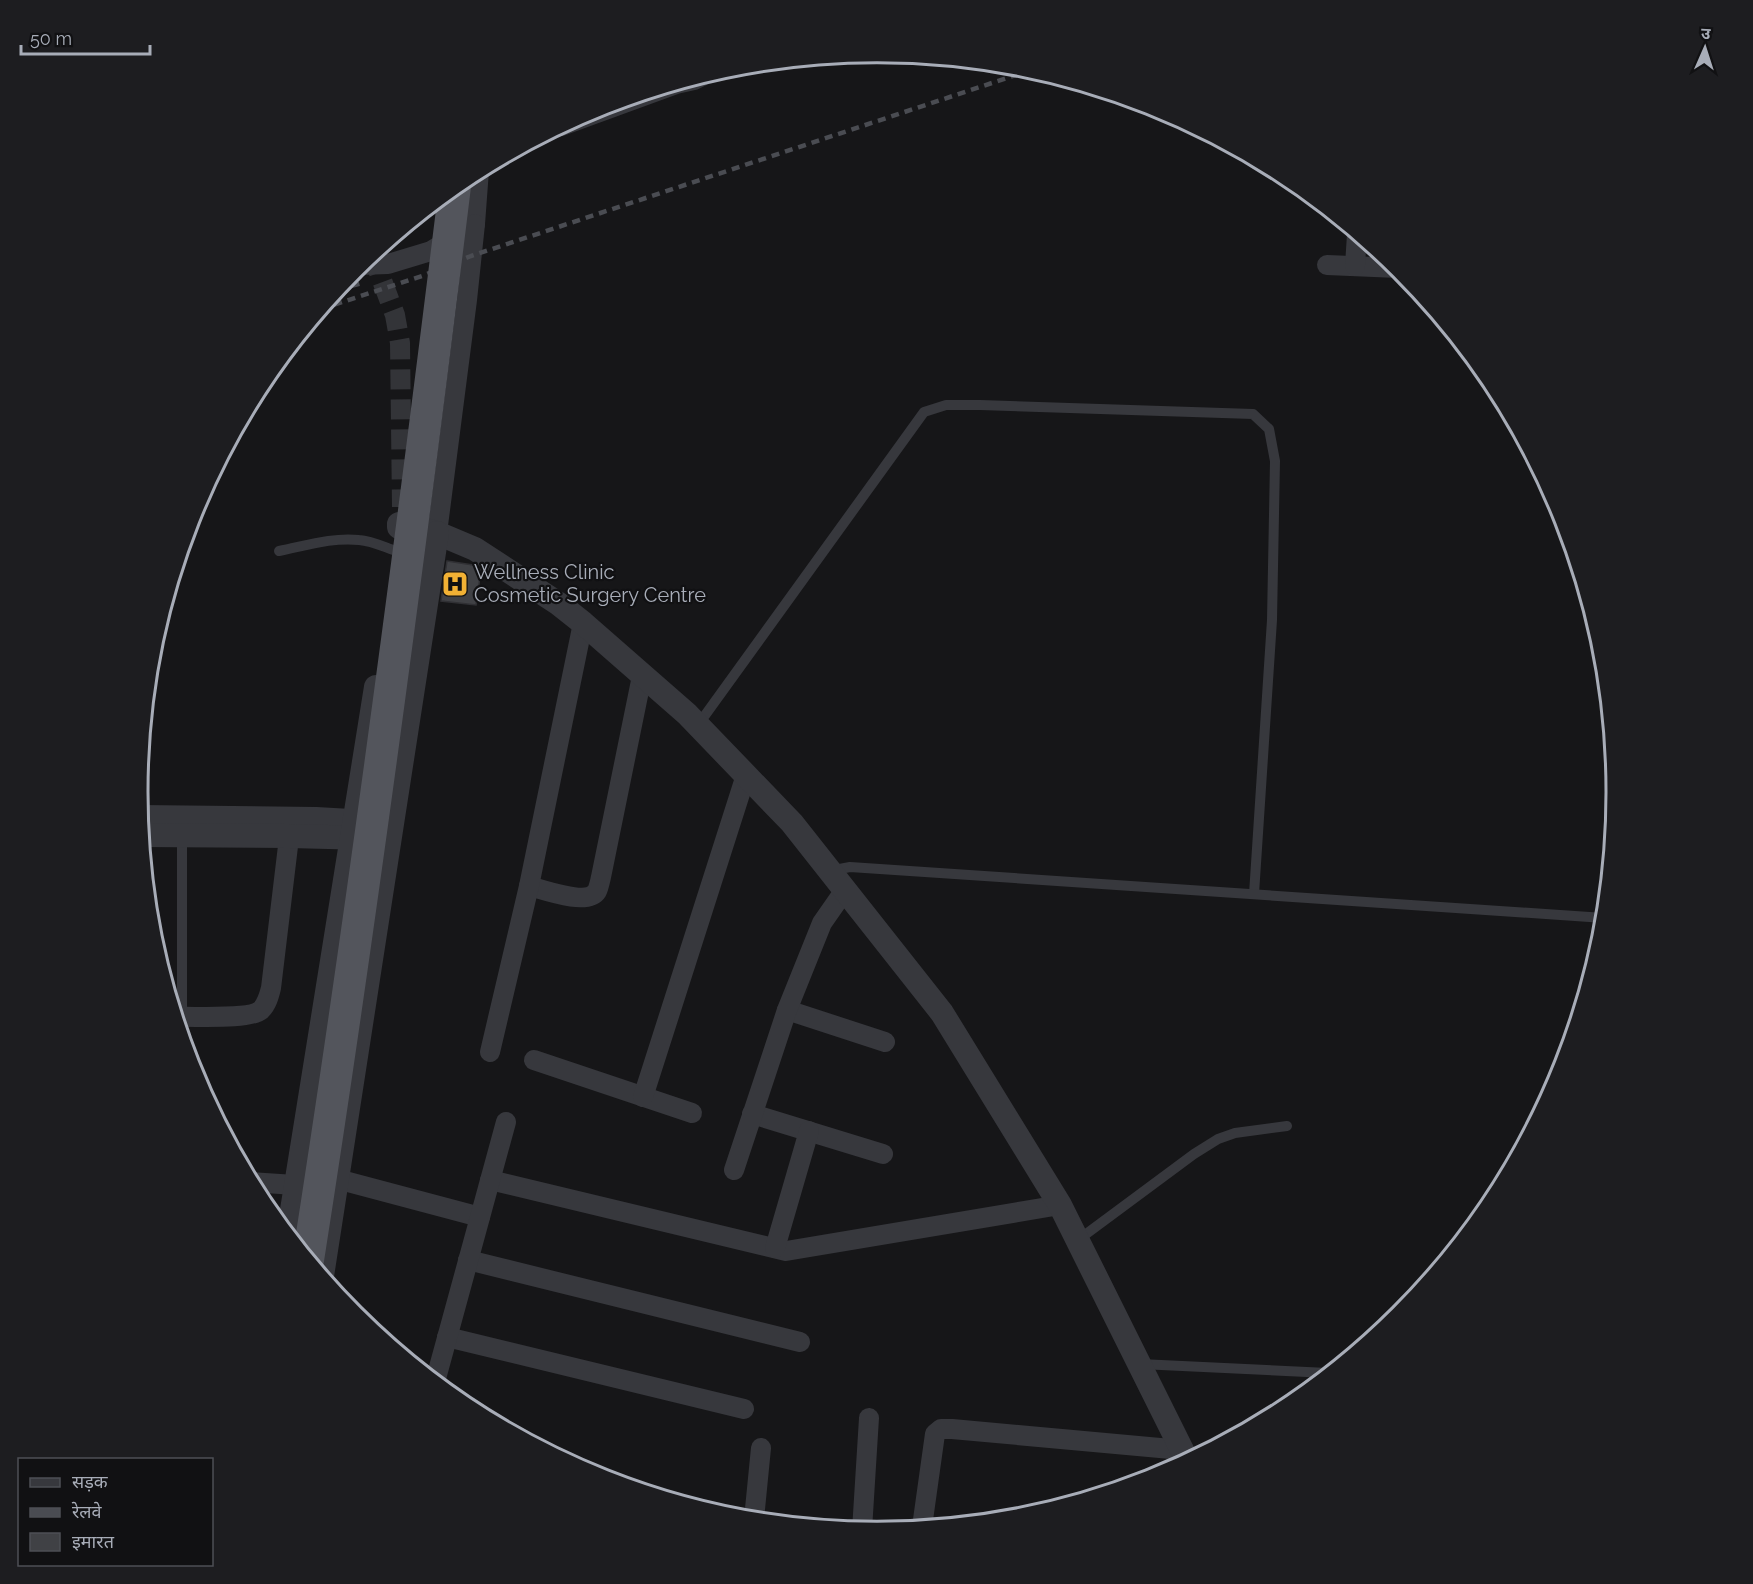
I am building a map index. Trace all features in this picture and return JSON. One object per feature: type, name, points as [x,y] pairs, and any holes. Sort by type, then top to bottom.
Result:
[{"type":"main road","points":[[310,1250],[339,1060],[429,402],[453,199]]},
{"type":"street","points":[[323,1267],[437,533],[467,300],[478,182]]},
{"type":"street","points":[[374,264],[387,264],[430,251],[475,224]]},
{"type":"street","points":[[1355,266],[1356,244]]},
{"type":"street","points":[[1327,265],[1382,267]]},
{"type":"street","points":[[290,1224],[378,673],[400,515],[475,549],[560,604],[583,622],[687,714],[792,823],[942,1013],[1060,1205],[1183,1453]]},
{"type":"street","points":[[490,1052],[529,886],[583,622]]},
{"type":"street","points":[[529,886],[575,897],[589,897],[596,892],[642,676]]},
{"type":"street","points":[[643,1097],[746,775]]},
{"type":"street","points":[[149,818],[392,831]]},
{"type":"street","points":[[149,836],[291,827]]},
{"type":"street","points":[[183,1017],[248,1015],[260,1012],[266,1004],[271,988],[291,827]]},
{"type":"street","points":[[734,1170],[787,1010],[822,923],[845,890]]},
{"type":"street","points":[[787,1010],[885,1042]]},
{"type":"street","points":[[534,1060],[692,1113]]},
{"type":"street","points":[[753,1114],[883,1154]]},
{"type":"street","points":[[437,1373],[507,1122]]},
{"type":"street","points":[[775,1248],[809,1131]]},
{"type":"street","points":[[337,1179],[480,1217]]},
{"type":"street","points":[[490,1180],[786,1251],[1060,1205]]},
{"type":"street","points":[[261,1183],[295,1185]]},
{"type":"street","points":[[468,1260],[800,1342]]},
{"type":"street","points":[[447,1337],[744,1409]]},
{"type":"street","points":[[863,1520],[869,1418]]},
{"type":"street","points":[[923,1519],[935,1434],[941,1429],[1180,1455]]},
{"type":"street","points":[[755,1511],[761,1448]]},
{"type":"lane","points":[[698,725],[924,412],[946,405],[980,405],[1252,414],[1269,429],[1275,461],[1272,620],[1254,894]]},
{"type":"lane","points":[[279,551],[330,540],[372,542],[396,551]]},
{"type":"lane","points":[[179,1004],[182,835]]},
{"type":"lane","points":[[829,871],[850,867],[1594,917]]},
{"type":"lane","points":[[1077,1240],[1218,1139],[1235,1133],[1287,1126]]},
{"type":"lane","points":[[1139,1364],[1317,1372]]},
{"type":"building","points":[[447,561],[473,565],[481,570],[476,605],[441,601]]},
{"type":"tunnel","points":[[376,263],[395,315],[400,343],[402,507]]},
{"type":"railway","points":[[334,305],[422,276],[471,256],[1013,76]]},
{"type":"railway","points":[[353,285],[363,283]]},
{"type":"place","name":"Wellness Clinic Cosmetic Surgery Centre","points":[[455,584]]}]
